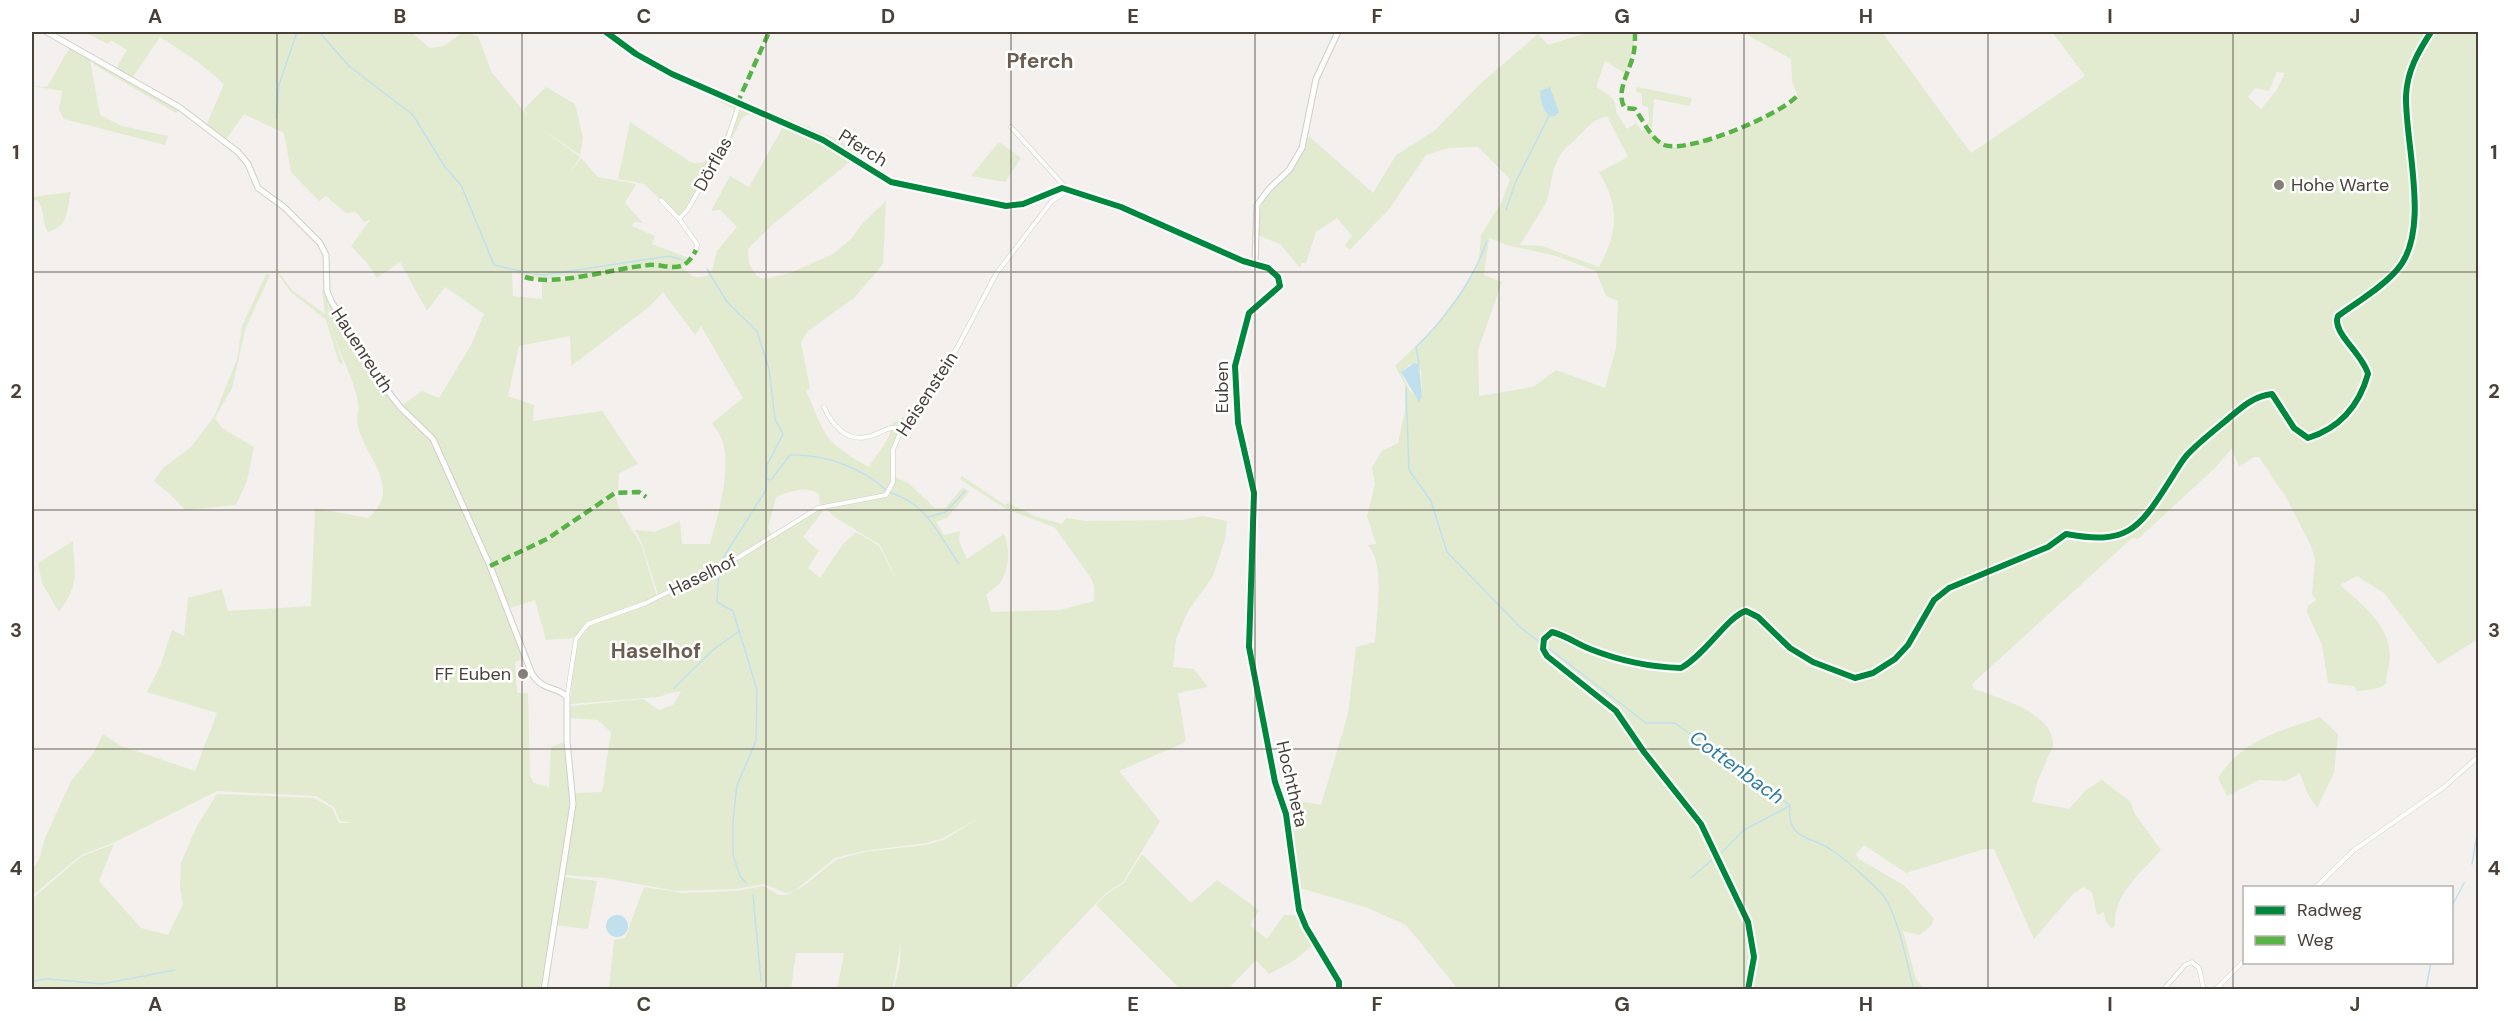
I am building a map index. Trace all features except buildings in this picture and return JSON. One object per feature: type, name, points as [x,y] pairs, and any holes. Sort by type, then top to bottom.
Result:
[{"type":"street","name":"Hauenreuth","points":[[47,32],[179,107],[238,152],[248,164],[258,188],[284,207],[320,243],[327,255],[327,291],[331,301],[382,385],[400,407],[433,439],[490,566],[532,674],[543,687],[567,696]]},
{"type":"street","name":"Pferch","points":[[606,32],[656,65],[739,105],[823,140],[873,173],[907,187],[1014,207],[1058,188],[1068,190]]},
{"type":"street","points":[[1255,263],[1257,205],[1289,170],[1302,148],[1316,79],[1338,32]]},
{"type":"street","name":"Dörflas","points":[[679,219],[688,209],[727,141],[739,105]]},
{"type":"street","points":[[1011,127],[1068,190]]},
{"type":"street","name":"Euben","points":[[1068,190],[1121,207],[1243,261],[1268,268],[1278,277],[1280,286],[1249,313],[1235,366],[1236,411],[1252,480],[1255,504],[1249,647]]},
{"type":"street","name":"Heisenstein","points":[[886,495],[893,482],[893,450],[902,428],[943,370],[968,329],[996,274],[1053,201],[1068,190]]},
{"type":"street","points":[[661,200],[679,219],[697,244],[696,250]]},
{"type":"street","points":[[824,407],[835,427],[859,438],[894,427],[902,428]]},
{"type":"street","name":"Haselhof","points":[[544,990],[573,793],[567,741],[567,696],[576,639],[588,624],[646,603],[724,562],[739,557],[818,508],[886,495]]},
{"type":"street","name":"Hochtheta","points":[[1249,647],[1275,782],[1288,824],[1299,910],[1306,927],[1339,982],[1340,990]]},
{"type":"street","points":[[2317,886],[2354,850],[2444,787],[2478,758]]},
{"type":"street","points":[[2163,990],[2185,965],[2192,962],[2199,968],[2204,990]]},
{"type":"street","points":[[2216,990],[2243,962]]},
{"type":"green space","points":[[84,32],[411,32],[430,48],[444,46],[463,32],[478,36],[492,73],[528,116],[524,109],[546,87],[575,104],[583,138],[580,155],[540,128],[580,157],[570,173],[581,158],[598,177],[636,184],[625,203],[643,223],[634,222],[632,226],[655,236],[652,244],[689,258],[682,267],[690,275],[696,277],[707,276],[713,268],[717,251],[737,227],[720,210],[711,211],[730,176],[749,187],[783,127],[749,114],[742,118],[717,169],[713,167],[732,132],[739,109],[822,142],[852,160],[772,225],[748,249],[749,264],[757,276],[764,279],[790,273],[833,254],[850,240],[863,223],[886,201],[883,264],[854,298],[808,331],[801,342],[810,389],[806,390],[818,418],[834,444],[854,458],[869,467],[887,440],[893,423],[912,412],[894,444],[892,482],[885,494],[820,506],[819,494],[814,491],[798,490],[776,497],[768,528],[772,535],[739,556],[658,595],[642,544],[635,530],[655,532],[680,521],[682,544],[710,544],[725,478],[725,451],[719,433],[712,423],[743,398],[701,326],[695,335],[663,292],[649,307],[571,366],[570,336],[519,346],[508,396],[534,405],[533,421],[602,411],[638,464],[619,473],[618,490],[557,532],[525,551],[492,563],[435,438],[401,406],[422,391],[439,398],[471,345],[484,314],[445,287],[427,311],[400,262],[377,278],[351,246],[370,220],[364,222],[356,212],[346,213],[326,196],[319,201],[291,172],[284,133],[244,114],[225,141],[206,126],[224,84],[198,62],[160,37],[131,80],[115,70],[127,50],[111,40],[108,44]],"holes":[[[512,272],[542,280],[574,274],[575,277],[542,283],[542,299],[513,296]]]},
{"type":"green space","points":[[1590,32],[1634,32],[1634,48],[1626,74],[1605,61],[1596,87],[1613,99],[1616,112],[1627,129],[1636,123],[1642,131],[1647,128],[1655,138],[1670,145],[1669,148],[1726,137],[1799,100],[1792,81],[1791,59],[1742,32],[1882,32],[1971,153],[2085,76],[2052,32],[2478,32],[2478,639],[2438,664],[2384,593],[2357,576],[2340,585],[2370,612],[2385,634],[2390,659],[2386,683],[2371,690],[2357,691],[2354,686],[2328,683],[2322,645],[2307,612],[2308,606],[2316,600],[2312,594],[2315,559],[2311,546],[2287,499],[2259,457],[2254,457],[2239,467],[2232,448],[2216,467],[2138,539],[2132,538],[1972,684],[1974,689],[2024,708],[2045,724],[2051,734],[2053,746],[2038,780],[2032,802],[2069,809],[2086,790],[2102,780],[2130,801],[2135,814],[2161,850],[2123,894],[2116,914],[2115,926],[2112,929],[2105,920],[2104,912],[2097,915],[2092,892],[2083,887],[2073,894],[2034,939],[1994,849],[1984,849],[1906,873],[1864,845],[1856,854],[1859,859],[1905,886],[1934,919],[1931,926],[1920,935],[1903,931],[1916,979],[1924,989],[1458,989],[1406,925],[1368,908],[1297,887],[1282,798],[1321,805],[1348,714],[1356,647],[1375,642],[1378,576],[1373,552],[1367,545],[1376,544],[1367,516],[1375,484],[1372,467],[1382,451],[1398,443],[1405,410],[1405,384],[1395,366],[1433,329],[1473,275],[1479,261],[1481,235],[1502,201],[1510,179],[1478,147],[1448,148],[1426,155],[1390,208],[1350,250],[1345,245],[1352,236],[1337,218],[1316,232],[1306,263],[1302,263],[1300,268],[1280,244],[1258,235],[1258,215],[1264,200],[1295,167],[1309,136],[1373,193],[1396,155],[1434,131],[1479,85],[1538,34],[1548,45]],"holes":[[[2277,72],[2285,73],[2276,91],[2261,109],[2248,97],[2255,88],[2269,91]],[[1607,116],[1628,157],[1599,172],[1611,197],[1614,219],[1610,242],[1599,267],[1542,246],[1520,245],[1547,201],[1554,168],[1561,153],[1594,121]],[[1489,238],[1507,245],[1556,256],[1596,271],[1606,296],[1618,301],[1616,348],[1605,388],[1556,370],[1533,387],[1479,396],[1478,350],[1502,282],[1484,275]],[[1410,364],[1421,370],[1422,397],[1410,392],[1401,372]]]},
{"type":"green space","points":[[70,47],[90,59],[100,115],[122,126],[168,136],[165,145],[64,119],[59,110],[62,91],[32,86],[47,87]]},
{"type":"green space","points":[[94,61],[179,110],[176,113],[93,64]]},
{"type":"green space","points":[[645,61],[737,108],[726,140],[717,149],[725,136],[734,109]]},
{"type":"green space","points":[[1637,87],[1692,98],[1690,106],[1654,99],[1652,128],[1647,124],[1648,107],[1642,105],[1642,94],[1636,91]]},
{"type":"green space","points":[[740,99],[839,140],[857,152],[868,165],[893,178],[950,193],[891,181],[833,145],[740,104]]},
{"type":"green space","points":[[630,122],[689,161],[698,163],[706,161],[721,148],[686,209],[678,216],[644,184],[618,179]]},
{"type":"green space","points":[[999,142],[1021,158],[1005,182],[971,176]]},
{"type":"green space","points":[[71,192],[66,217],[60,226],[48,232],[40,204],[37,200],[32,201],[32,197]]},
{"type":"green space","points":[[276,268],[292,290],[325,314],[322,289],[327,298],[330,324],[343,364],[339,363],[326,320],[290,291],[275,270]]},
{"type":"green space","points":[[266,274],[270,275],[246,327],[232,388],[215,418],[222,428],[254,447],[247,481],[236,505],[185,510],[154,481],[163,468],[191,447],[214,417],[237,359],[242,326]]},
{"type":"green space","points":[[329,301],[381,386],[431,440],[488,566],[523,660],[515,661],[517,693],[528,693],[530,776],[534,783],[549,787],[551,747],[566,741],[571,804],[543,989],[32,989],[32,899],[82,856],[114,844],[99,881],[141,928],[168,935],[183,904],[180,888],[181,863],[196,828],[217,794],[314,798],[332,808],[339,823],[353,823],[340,821],[334,807],[316,796],[217,791],[113,843],[81,855],[32,896],[32,869],[39,860],[45,838],[71,781],[93,754],[103,734],[121,746],[195,771],[217,713],[147,692],[161,664],[172,630],[184,636],[188,598],[222,589],[228,611],[311,606],[315,508],[368,518],[378,507],[383,495],[383,484],[358,426],[358,403],[331,326]]},
{"type":"green space","points":[[962,476],[1005,505],[1008,503],[1037,517],[1062,524],[1066,518],[1086,521],[1182,520],[1203,516],[1227,521],[1225,539],[1213,576],[1188,611],[1176,639],[1173,667],[1194,669],[1208,687],[1178,693],[1186,742],[1119,771],[1160,821],[1123,882],[1106,893],[1014,989],[894,989],[900,963],[901,941],[893,989],[837,989],[844,953],[796,953],[791,989],[609,989],[614,940],[625,938],[644,887],[683,893],[737,891],[763,886],[779,895],[786,895],[793,891],[786,893],[763,884],[737,889],[676,891],[605,878],[565,875],[575,793],[602,792],[611,732],[598,720],[569,718],[571,706],[643,699],[659,710],[673,705],[681,692],[657,697],[571,704],[572,667],[577,639],[589,625],[632,609],[740,558],[820,509],[823,511],[803,537],[819,551],[808,568],[820,578],[843,544],[856,532],[879,546],[898,583],[880,545],[833,516],[826,508],[887,496],[893,488],[895,477],[908,483],[935,508],[945,508],[963,487],[969,492],[947,518],[936,522],[944,535],[960,531],[959,541],[967,559],[1004,534],[1008,546],[1008,561],[1001,581],[986,595],[991,612],[1060,610],[1094,601],[1094,584],[1054,527],[1006,509],[960,479]],"holes":[[[979,818],[944,840],[926,845],[864,852],[836,860],[805,885],[795,890],[835,858],[863,851],[926,843],[943,838]]]},
{"type":"green space","points":[[615,495],[620,511],[641,544],[657,597],[588,622],[575,638],[546,640],[535,600],[510,608],[493,566],[548,540]]},
{"type":"green space","points":[[73,541],[75,578],[71,593],[59,612],[42,583],[38,563]]},
{"type":"green space","points":[[2320,717],[2338,734],[2334,773],[2317,808],[2307,793],[2300,773],[2286,781],[2259,780],[2227,796],[2218,778],[2239,754],[2263,738]]},
{"type":"green space","points":[[1142,854],[1191,903],[1217,880],[1259,910],[1250,925],[1267,939],[1284,915],[1297,915],[1314,944],[1295,960],[1269,974],[1256,960],[1231,986],[1234,989],[1180,989],[1096,905],[1107,894],[1124,883]]},
{"type":"green space","points":[[563,877],[597,881],[588,929],[555,925]]},
{"type":"water","points":[[1550,87],[1559,112],[1555,116],[1547,114],[1541,98],[1540,91]]},
{"type":"water","points":[[1414,363],[1419,364],[1422,397],[1419,402],[1401,372]]},
{"type":"water","points":[[617,915],[625,918],[628,926],[625,934],[617,937],[609,934],[606,926],[609,918]]},
{"type":"waterway","points":[[276,118],[279,85],[297,32]]},
{"type":"waterway","points":[[319,32],[349,66],[413,115],[445,167],[461,185],[494,265],[529,273]]},
{"type":"waterway","points":[[1506,210],[1516,181],[1549,116]]},
{"type":"waterway","points":[[1419,364],[1416,347],[1458,298],[1474,271],[1487,241]]},
{"type":"waterway","points":[[534,274],[544,275],[669,256],[683,260]]},
{"type":"waterway","points":[[707,269],[727,302],[757,331],[769,369],[775,419],[783,434],[767,465],[766,490],[723,558]]},
{"type":"waterway","name":"Cottenbach","points":[[1406,388],[1409,470],[1431,501],[1447,552],[1522,629],[1541,643]]},
{"type":"waterway","points":[[767,479],[771,480],[790,455],[803,455],[841,463],[865,475],[886,490]]},
{"type":"waterway","points":[[928,517],[946,512],[965,491]]},
{"type":"waterway","points":[[891,493],[914,504],[923,512],[959,564]]},
{"type":"waterway","points":[[719,570],[717,602],[733,611],[757,690],[756,741],[737,785],[733,821],[733,855],[740,876],[746,883]]},
{"type":"waterway","points":[[674,688],[714,649],[738,632]]},
{"type":"waterway","name":"Cottenbach","points":[[1547,647],[1646,723],[1675,723],[1790,805]]},
{"type":"waterway","points":[[1720,854],[1744,830],[1789,806]]},
{"type":"waterway","name":"Cottenbach","points":[[1790,806],[1792,826],[1797,832],[1839,855],[1870,882],[1887,901],[1900,934],[1914,990]]},
{"type":"waterway","points":[[2472,864],[2478,828]]},
{"type":"waterway","points":[[1691,878],[1714,858]]},
{"type":"waterway","points":[[2453,904],[2464,883]]},
{"type":"waterway","points":[[753,895],[761,981]]},
{"type":"waterway","points":[[2426,989],[2431,964]]},
{"type":"waterway","points":[[32,981],[48,979],[102,984],[175,970]]},
{"type":"marked path","points":[[737,104],[769,32]]},
{"type":"marked path","points":[[1635,32],[1633,58],[1622,87],[1622,102],[1625,108],[1635,109],[1651,134],[1664,145],[1693,144],[1733,131],[1772,113],[1797,96]]},
{"type":"marked path","points":[[525,277],[552,280],[649,265],[677,267],[688,262],[696,250]]},
{"type":"marked path","points":[[490,566],[547,539],[615,493],[639,492],[646,497]]},
{"type":"cycle path","points":[[606,32],[636,54],[672,74],[823,140],[891,182],[1006,206],[1023,204],[1062,188],[1121,207],[1243,261],[1268,268],[1278,277],[1280,286],[1249,313],[1235,366],[1238,423],[1254,493],[1249,647],[1275,782],[1286,814],[1299,910],[1306,927],[1339,982],[1339,990]]},
{"type":"cycle path","points":[[1748,990],[1754,957],[1748,922],[1701,824],[1644,752],[1616,711],[1547,656],[1543,649],[1544,639],[1552,632],[1612,657],[1646,665],[1681,668],[1699,654],[1732,620],[1746,611],[1758,617],[1790,648],[1813,662],[1855,678],[1873,673],[1895,659],[1908,645],[1934,600],[1949,588],[2048,547],[2066,534],[2086,537],[2117,535],[2139,523],[2187,455],[2254,400],[2272,394],[2294,428],[2308,438],[2339,422],[2353,406],[2368,374],[2365,366],[2339,329],[2338,316],[2390,278],[2407,255],[2413,235],[2414,188],[2406,96],[2408,78],[2414,62],[2431,32]]},
{"type":"place","name":"Hohe Warte","points":[[2279,185]]},
{"type":"place","name":"FF Euben","points":[[523,674]]},
{"type":"district","name":"Pferch","points":[[1040,61]]},
{"type":"district","name":"Haselhof","points":[[656,651]]}]
